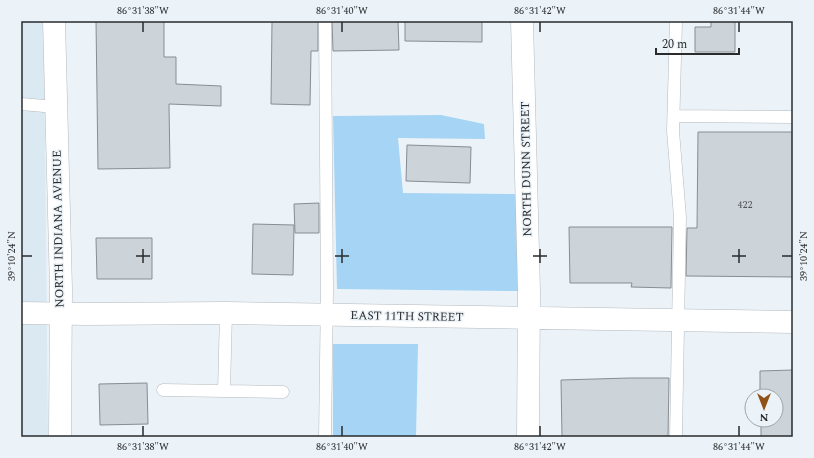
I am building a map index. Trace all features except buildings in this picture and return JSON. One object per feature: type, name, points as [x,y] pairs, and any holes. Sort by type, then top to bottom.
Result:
[{"type":"street","name":"NORTH INDIANA AVENUE","points":[[54,21],[61,289],[60,437]]},
{"type":"street","name":"NORTH DUNN STREET","points":[[522,21],[529,291],[528,437]]},
{"type":"street","name":"EAST 11TH STREET","points":[[21,313],[226,313],[793,322]]},
{"type":"lane","points":[[325,21],[327,315],[325,437]]},
{"type":"lane","points":[[676,21],[673,131],[680,217],[676,437]]},
{"type":"lane","points":[[21,104],[56,107]]},
{"type":"lane","points":[[674,116],[793,117]]},
{"type":"lane","points":[[224,391],[226,313]]},
{"type":"lane","points":[[163,390],[283,392]]},
{"type":"shaded area","points":[[21,21],[44,21],[48,437],[21,437]]},
{"type":"shaded area","points":[[441,115],[484,124],[485,139],[398,138],[403,193],[516,194],[518,291],[337,289],[333,116]]},
{"type":"shaded area","points":[[333,344],[418,344],[416,437],[333,437]]}]
